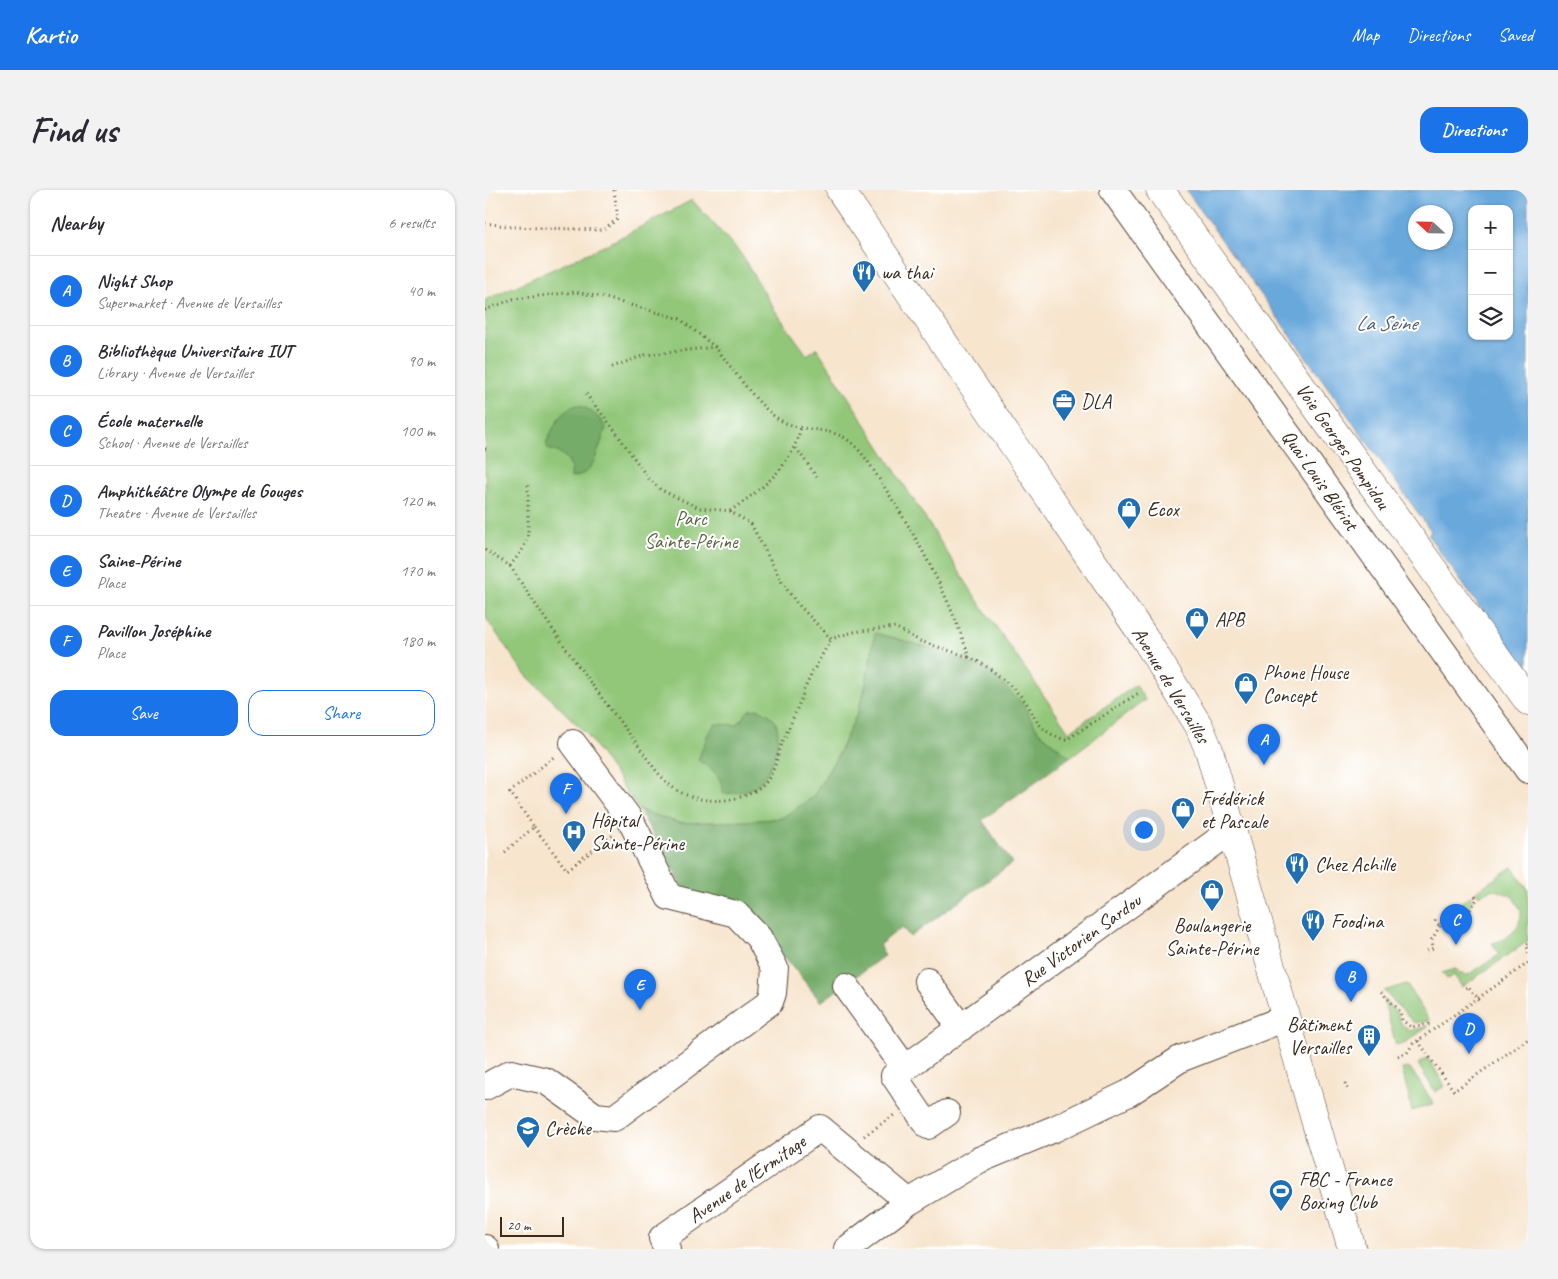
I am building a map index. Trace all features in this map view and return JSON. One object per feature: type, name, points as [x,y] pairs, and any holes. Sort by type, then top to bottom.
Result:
[{"type":"main road","name":"Avenue de Versailles","points":[[840,190],[1170,677],[1199,726],[1209,750],[1352,1249]]},
{"type":"main road","name":"Voie Georges Pompidou","points":[[1160,190],[1528,701]]},
{"type":"street","name":"Quai Louis Blériot","points":[[1113,190],[1528,770]]},
{"type":"street","points":[[485,1087],[511,1072],[546,1081],[595,1116],[614,1118],[770,1002],[773,993],[775,968],[759,938],[736,914],[669,897],[631,821],[573,743]]},
{"type":"street","name":"Rue Victorien Sardou","points":[[905,1068],[1232,830]]},
{"type":"street","points":[[927,981],[961,1028]]},
{"type":"street","points":[[847,986],[905,1068],[894,1076],[928,1126],[947,1113]]},
{"type":"street","points":[[847,1249],[909,1202],[979,1160],[1054,1129],[1129,1093],[1180,1058],[1286,1018]]},
{"type":"street","name":"Avenue de l'Ermitage","points":[[667,1249],[662,1238],[820,1128],[909,1202]]},
{"type":"path","points":[[485,223],[512,227],[603,230],[618,219],[614,190]]},
{"type":"path","points":[[485,310],[513,299],[575,292],[602,297],[680,319],[715,346],[765,408],[781,421],[838,434],[849,441],[867,460],[927,558],[960,630],[969,657]]},
{"type":"path","points":[[612,367],[645,355],[715,346]]},
{"type":"path","points":[[586,394],[648,478],[661,490],[699,508],[730,511],[751,524],[783,584],[796,602],[831,639]]},
{"type":"path","points":[[730,511],[757,493],[779,471],[796,448],[801,427]]},
{"type":"path","points":[[796,448],[817,477]]},
{"type":"path","points":[[509,566],[523,549],[528,535],[528,484]]},
{"type":"path","points":[[485,550],[509,566],[619,721],[659,773],[670,786],[687,796],[713,801],[737,798],[760,788],[774,770],[782,743],[797,714],[807,685],[831,639],[853,632],[895,627],[920,641],[969,657],[986,665],[1028,704],[1043,728],[1055,737],[1066,740],[1140,692]]},
{"type":"path","points":[[573,743],[510,792],[534,827],[567,870],[631,821]]},
{"type":"path","points":[[505,852],[534,827]]},
{"type":"path","points":[[1440,927],[1460,926],[1477,898],[1473,894]]},
{"type":"path","points":[[1435,920],[1440,927]]},
{"type":"path","points":[[1427,951],[1433,948],[1432,939],[1440,927]]},
{"type":"path","points":[[1528,944],[1526,946],[1528,949]]},
{"type":"path","points":[[1398,1056],[1407,1053],[1418,1040],[1479,1000],[1528,963]]},
{"type":"path","points":[[1466,988],[1469,986],[1479,1000]]},
{"type":"path","points":[[1381,992],[1399,1010],[1402,1020],[1411,1026],[1432,1024]]},
{"type":"path","points":[[1418,1040],[1454,1091],[1528,1039]]},
{"type":"path","points":[[1345,1083],[1348,1091]]},
{"type":"path","points":[[845,1150],[912,1103]]},
{"type":"green space","name":"Parc Sainte-Périne","points":[[692,200],[741,254],[774,309],[807,355],[817,348],[976,598],[1069,732],[1136,685],[1145,700],[1070,757],[1038,731],[1023,704],[973,664],[895,638],[875,635],[865,689],[857,714],[838,755],[813,797],[782,818],[749,821],[679,823],[639,810],[587,734],[525,674],[485,617],[485,300],[606,245]]},
{"type":"green space","points":[[579,405],[594,414],[606,428],[591,466],[586,472],[571,478],[571,467],[567,459],[559,453],[548,449],[546,444],[554,426],[562,415],[567,410]]},
{"type":"green space","points":[[875,633],[931,648],[988,670],[1023,704],[1038,731],[1070,757],[982,820],[1012,863],[910,937],[902,927],[879,945],[885,955],[821,1002],[772,941],[763,922],[745,905],[688,896],[639,810],[679,823],[749,821],[782,818],[813,797],[838,755],[857,714],[865,689]]},
{"type":"green space","points":[[758,709],[772,717],[776,724],[778,733],[777,743],[771,765],[760,782],[751,789],[723,794],[719,778],[712,770],[698,760],[708,734],[715,724],[737,725],[749,710]]},
{"type":"green space","points":[[1512,867],[1528,889],[1528,941],[1462,987],[1454,975],[1447,979],[1442,973],[1456,969],[1461,974],[1468,975],[1499,955],[1492,943],[1508,936],[1519,922],[1521,910],[1512,896],[1494,889],[1478,895],[1475,892]]},
{"type":"green space","points":[[1470,896],[1473,900],[1458,925],[1442,925],[1439,921],[1457,909],[1456,906]]},
{"type":"green space","points":[[1406,984],[1430,1021],[1414,1023],[1384,991]]},
{"type":"green space","points":[[1383,999],[1397,1013],[1401,1023],[1409,1031],[1429,1026],[1406,1042],[1396,1045]]},
{"type":"green space","points":[[1428,1058],[1445,1086],[1435,1092],[1418,1064]]},
{"type":"green space","points":[[1410,1068],[1434,1104],[1412,1111],[1402,1069]]},
{"type":"water","name":"La Seine","points":[[1186,190],[1528,190],[1528,675],[1428,535],[1431,531]]},
{"type":"place","name":"wa thai","points":[[864,293]]},
{"type":"place","name":"DLA","points":[[1064,422]]},
{"type":"place","name":"Ecox","points":[[1129,530]]},
{"type":"place","name":"APB","points":[[1197,640]]},
{"type":"place","name":"Phone House Concept","points":[[1246,705]]},
{"type":"place","name":"Night Shop","points":[[1264,765]]},
{"type":"place","name":"Pavillon Joséphine","points":[[566,814]]},
{"type":"place","name":"Frédérick et Pascale","points":[[1183,830]]},
{"type":"place","name":"Hôpital Sainte-Périne","points":[[574,853]]},
{"type":"place","name":"Chez Achille","points":[[1297,885]]},
{"type":"place","name":"Boulangerie Sainte-Périne","points":[[1212,912]]},
{"type":"place","name":"Foodina","points":[[1313,942]]},
{"type":"place","name":"École maternelle","points":[[1456,945]]},
{"type":"place","name":"Bibliothèque Universitaire IUT","points":[[1351,1002]]},
{"type":"place","name":"Saine-Périne","points":[[640,1010]]},
{"type":"place","name":"Amphithéâtre Olympe de Gouges","points":[[1469,1054]]},
{"type":"place","name":"Bâtiment Versailles","points":[[1369,1057]]},
{"type":"place","name":"Crèche","points":[[528,1149]]},
{"type":"place","name":"FBC - France Boxing Club","points":[[1281,1212]]}]
